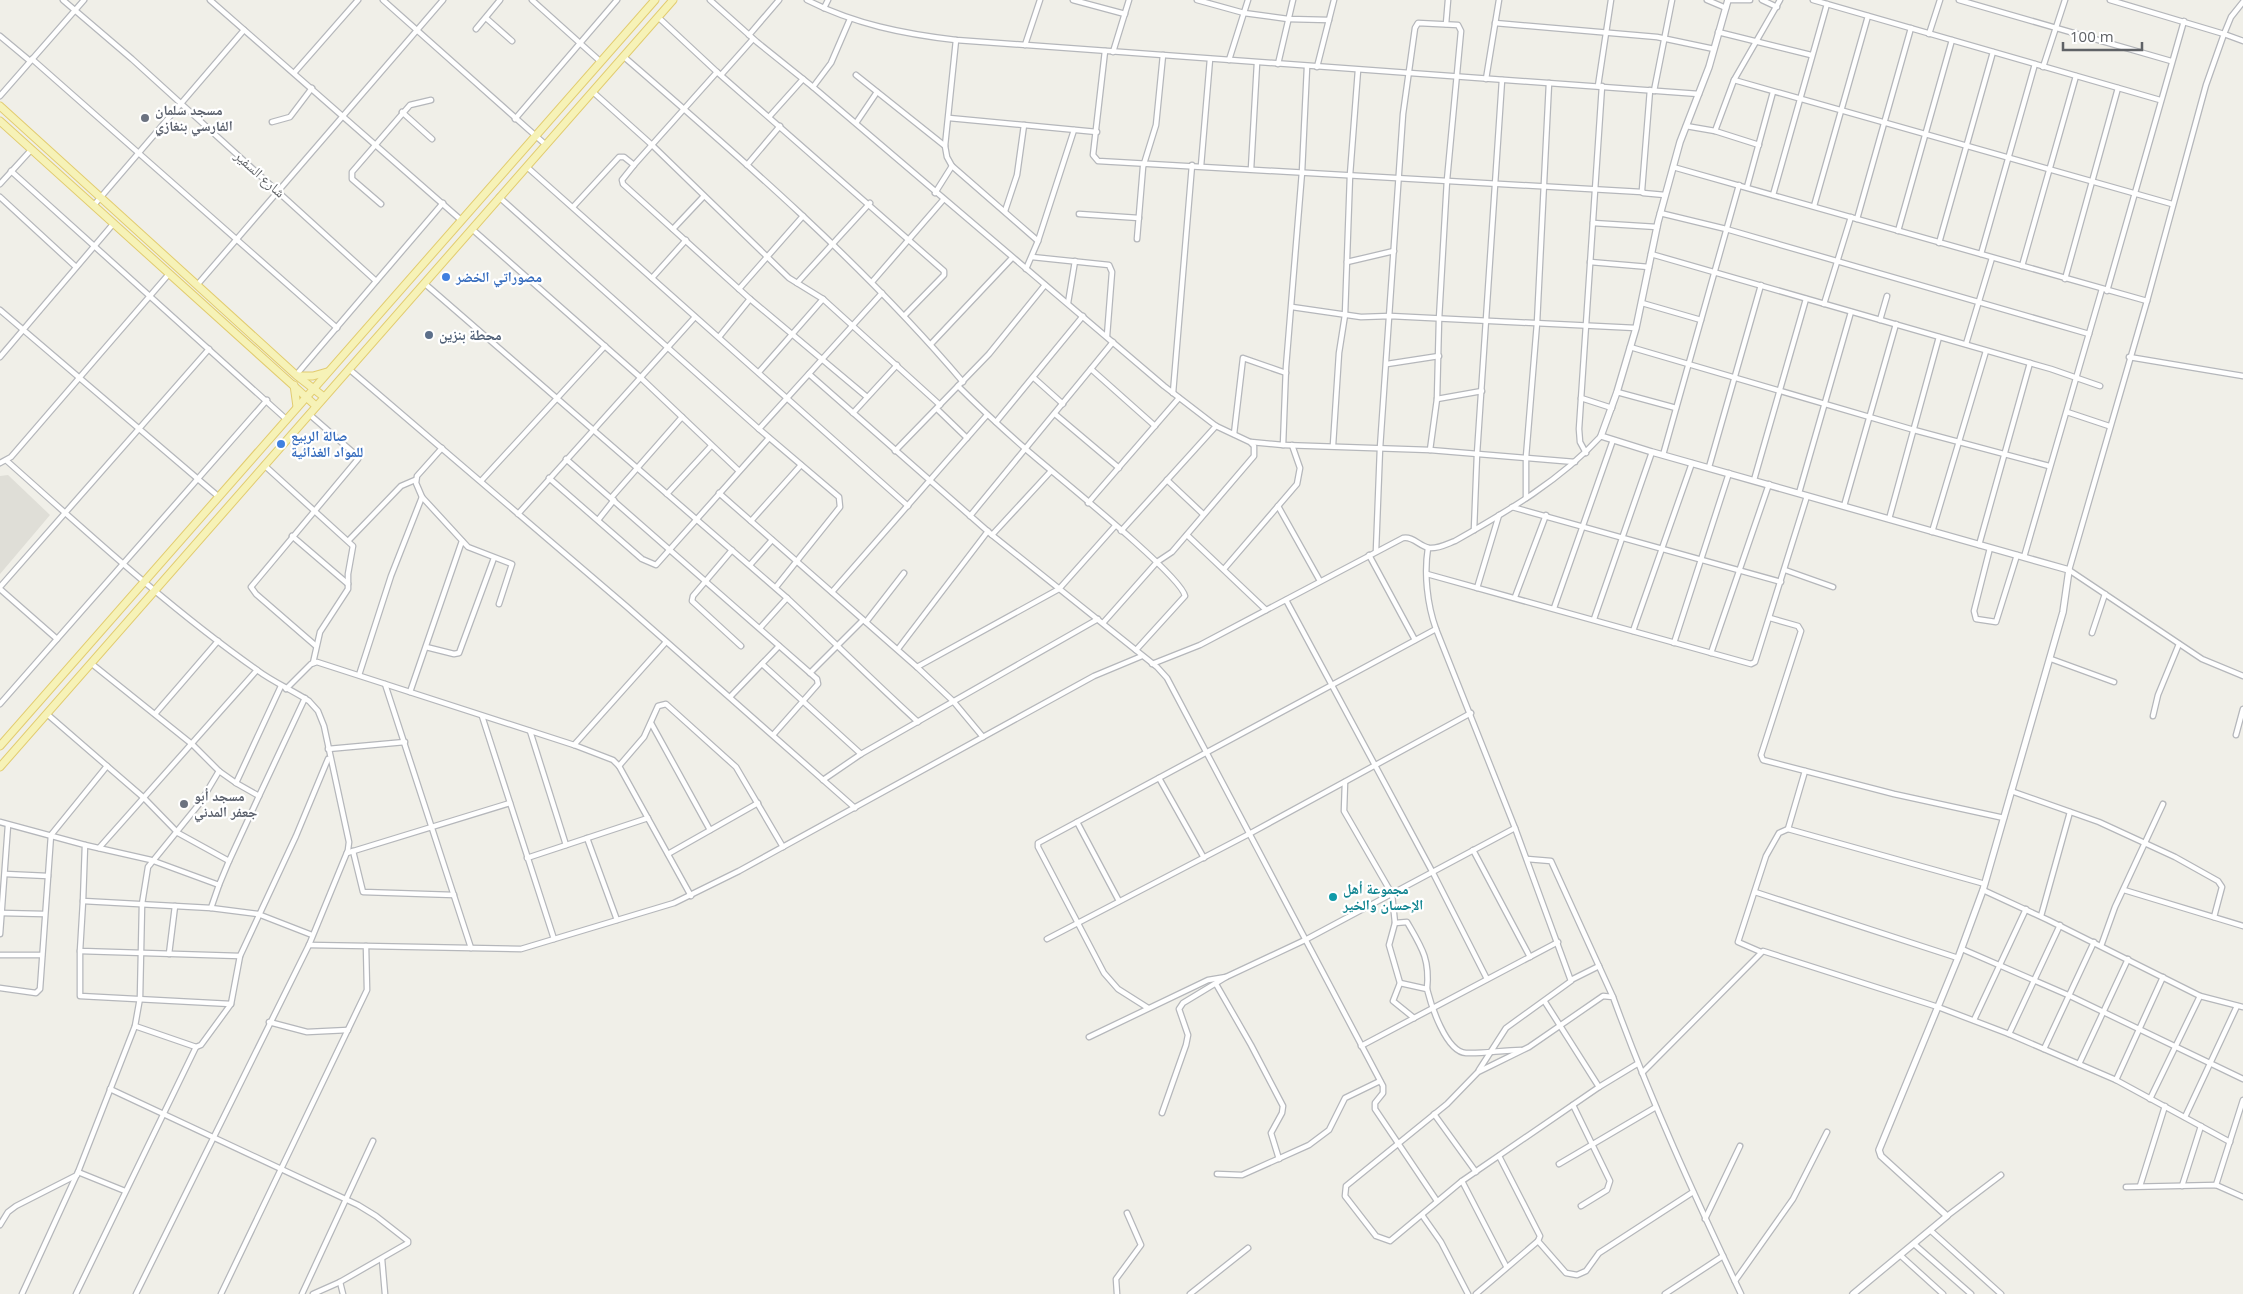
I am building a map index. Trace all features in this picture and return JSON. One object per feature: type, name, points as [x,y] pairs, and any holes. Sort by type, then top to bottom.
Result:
[{"type":"main road","points":[[0,746],[655,0]]},
{"type":"main road","points":[[0,767],[673,0]]},
{"type":"main road","points":[[0,106],[297,376],[324,397]]},
{"type":"main road","points":[[2,126],[114,222],[168,274],[294,384],[316,406]]},
{"type":"main road","points":[[51,168],[59,159]]},
{"type":"main road","points":[[227,326],[235,318]]},
{"type":"main road","points":[[297,376],[313,376],[327,372]]},
{"type":"main road","points":[[294,384],[297,407]]},
{"type":"street","name":"شارع السفير","points":[[63,0],[182,104],[376,280]]},
{"type":"street","points":[[0,96],[84,0]]},
{"type":"street","points":[[210,0],[461,220]]},
{"type":"street","points":[[294,73],[358,0]]},
{"type":"street","points":[[383,0],[546,145]]},
{"type":"street","points":[[198,284],[443,0]]},
{"type":"street","points":[[476,29],[500,0]]},
{"type":"street","points":[[532,0],[601,62]]},
{"type":"street","points":[[515,119],[618,0]]},
{"type":"street","points":[[710,0],[751,37],[856,123],[943,200],[1173,393],[1216,426],[1250,442],[1283,445],[1333,445],[1430,450],[1575,462]]},
{"type":"street","points":[[779,0],[751,37],[719,74],[684,109],[622,180],[623,184],[750,299],[867,397]]},
{"type":"street","points":[[807,0],[850,19],[909,34],[956,40],[1699,94]]},
{"type":"street","points":[[824,8],[828,0]]},
{"type":"street","points":[[1025,45],[1040,0]]},
{"type":"street","points":[[1073,0],[1125,14]]},
{"type":"street","points":[[1113,52],[1130,0]]},
{"type":"street","points":[[1197,0],[1244,13],[1329,20]]},
{"type":"street","points":[[1229,60],[1248,0]]},
{"type":"street","points":[[1278,64],[1293,0]]},
{"type":"street","points":[[1317,67],[1334,0]]},
{"type":"street","points":[[1446,24],[1448,0]]},
{"type":"street","points":[[1486,79],[1499,0]]},
{"type":"street","points":[[1586,453],[1580,442],[1578,429],[1587,325],[1600,86],[1605,32],[1611,0]]},
{"type":"street","points":[[1642,192],[1652,90],[1672,0]]},
{"type":"street","points":[[1707,0],[1726,8]]},
{"type":"street","points":[[1152,664],[1184,653],[1376,551],[1408,537],[1428,548],[1441,547],[1474,530],[1526,498],[1586,453],[1601,436],[1612,408],[1636,328],[1650,254],[1665,195],[1686,126],[1714,49],[1728,0],[1750,0]]},
{"type":"street","points":[[1762,0],[1777,7]]},
{"type":"street","points":[[1715,131],[1734,80],[1780,0]]},
{"type":"street","points":[[1813,0],[2160,100]]},
{"type":"street","points":[[1929,34],[1940,0]]},
{"type":"street","points":[[1959,0],[2171,61]]},
{"type":"street","points":[[2043,67],[2065,0]]},
{"type":"street","points":[[2110,0],[2243,40]]},
{"type":"street","points":[[1947,1216],[1879,1153],[1962,949],[1984,887],[2051,659],[2066,602],[2069,570],[2109,426],[2147,301],[2206,85],[2224,34],[2237,7],[2243,2]]},
{"type":"street","points":[[1773,195],[1827,4]]},
{"type":"street","points":[[1814,206],[1868,16]]},
{"type":"street","points":[[486,18],[512,41]]},
{"type":"street","points":[[658,18],[719,74],[870,204],[945,272],[905,315]]},
{"type":"street","points":[[813,87],[831,63],[850,19]]},
{"type":"street","points":[[1376,551],[1380,448],[1408,73],[1416,25],[1424,22],[1458,25],[1461,31],[1447,180],[1439,318],[1438,399],[1430,450]]},
{"type":"street","points":[[2024,557],[2049,466],[2134,194],[2171,61],[2184,22]]},
{"type":"street","points":[[1495,23],[1663,38],[1714,49]]},
{"type":"street","points":[[1857,219],[1911,28]]},
{"type":"street","points":[[94,205],[244,30]]},
{"type":"street","points":[[1718,32],[1811,56]]},
{"type":"street","points":[[0,36],[31,60],[337,328]]},
{"type":"street","points":[[956,40],[945,146],[947,157],[952,166],[1038,241]]},
{"type":"street","points":[[1898,230],[1952,40]]},
{"type":"street","points":[[1105,51],[1093,155],[1096,160],[1594,189],[1665,195]]},
{"type":"street","points":[[1939,243],[1993,52]]},
{"type":"street","points":[[1137,239],[1144,163],[1155,130],[1163,55]]},
{"type":"street","points":[[623,56],[833,244],[905,315],[963,382]]},
{"type":"street","points":[[1201,166],[1210,59]]},
{"type":"street","points":[[1251,169],[1256,63]]},
{"type":"street","points":[[1981,254],[2035,64]]},
{"type":"street","points":[[1283,445],[1286,373],[1302,172],[1307,66]]},
{"type":"street","points":[[1333,445],[1338,362],[1345,315],[1350,175],[1358,70]]},
{"type":"street","points":[[856,75],[945,146]]},
{"type":"street","points":[[2022,266],[2076,76]]},
{"type":"street","points":[[769,117],[803,79]]},
{"type":"street","points":[[1474,530],[1477,454],[1502,80]]},
{"type":"street","points":[[1734,80],[2172,204]]},
{"type":"street","points":[[1526,498],[1526,457],[1537,323],[1549,83]]},
{"type":"street","points":[[272,122],[290,116],[312,88]]},
{"type":"street","points":[[2064,278],[2118,88]]},
{"type":"street","points":[[593,92],[652,145],[767,257],[797,283],[823,299],[854,325],[897,365],[967,438]]},
{"type":"street","points":[[856,123],[877,92]]},
{"type":"street","points":[[1748,187],[1773,92]]},
{"type":"street","points":[[381,204],[351,176],[402,112],[410,105],[431,100]]},
{"type":"street","points":[[402,112],[432,139]]},
{"type":"street","points":[[949,118],[1097,132]]},
{"type":"street","points":[[1004,211],[1017,175],[1024,125]]},
{"type":"street","points":[[747,165],[780,126]]},
{"type":"street","points":[[1686,126],[1715,131],[1759,145]]},
{"type":"street","points":[[1026,269],[1038,241],[1074,130]]},
{"type":"street","points":[[0,184],[31,150]]},
{"type":"street","points":[[573,207],[619,157],[624,157],[634,165]]},
{"type":"street","points":[[1173,393],[1192,165]]},
{"type":"street","points":[[936,193],[952,166]]},
{"type":"street","points":[[527,167],[788,397],[908,506]]},
{"type":"street","points":[[1673,167],[2147,301]]},
{"type":"street","points":[[12,171],[286,419]]},
{"type":"street","points":[[1663,455],[1739,185]]},
{"type":"street","points":[[673,229],[704,196]]},
{"type":"street","points":[[0,197],[76,267]]},
{"type":"street","points":[[500,197],[758,429],[838,497],[841,504],[776,588]]},
{"type":"street","points":[[872,282],[943,200]]},
{"type":"street","points":[[297,376],[376,280],[443,203]]},
{"type":"street","points":[[797,283],[870,204]]},
{"type":"street","points":[[1660,213],[1726,229],[2089,334]]},
{"type":"street","points":[[1079,214],[1139,218]]},
{"type":"street","points":[[739,289],[803,216]]},
{"type":"street","points":[[1824,304],[1850,217]]},
{"type":"street","points":[[0,357],[114,222]]},
{"type":"street","points":[[1593,223],[1657,227]]},
{"type":"street","points":[[472,229],[641,378],[739,471]]},
{"type":"street","points":[[652,278],[686,240]]},
{"type":"street","points":[[1347,262],[1394,251]]},
{"type":"street","points":[[1650,254],[1966,344],[2077,377],[2100,386]]},
{"type":"street","points":[[1032,257],[1105,263],[1111,267],[1107,336]]},
{"type":"street","points":[[931,344],[1012,258]]},
{"type":"street","points":[[1966,344],[1992,258]]},
{"type":"street","points":[[1068,303],[1075,261]]},
{"type":"street","points":[[1590,262],[1648,267]]},
{"type":"street","points":[[0,463],[7,461],[168,274]]},
{"type":"street","points":[[424,283],[776,588],[918,722]]},
{"type":"street","points":[[896,451],[989,354],[1045,285]]},
{"type":"street","points":[[1709,467],[1760,285]]},
{"type":"street","points":[[758,429],[882,293]]},
{"type":"street","points":[[1880,320],[1887,296]]},
{"type":"street","points":[[719,338],[750,299]]},
{"type":"street","points":[[758,372],[823,299]]},
{"type":"street","points":[[1754,480],[1806,299]]},
{"type":"street","points":[[1642,303],[1701,320]]},
{"type":"street","points":[[1292,307],[1361,317],[1390,316],[1636,328]]},
{"type":"street","points":[[0,310],[219,497]]},
{"type":"street","points":[[1799,493],[1851,312]]},
{"type":"street","points":[[996,422],[1083,316]]},
{"type":"street","points":[[518,514],[695,317]]},
{"type":"street","points":[[1844,506],[1896,324]]},
{"type":"street","points":[[1889,519],[1939,337]]},
{"type":"street","points":[[970,516],[1113,342]]},
{"type":"street","points":[[481,481],[558,400],[605,346]]},
{"type":"street","points":[[1630,347],[1914,430],[2049,466]]},
{"type":"street","points":[[57,639],[0,588],[209,348]]},
{"type":"street","points":[[1932,532],[1986,351]]},
{"type":"street","points":[[1387,364],[1439,356]]},
{"type":"street","points":[[1234,434],[1243,358],[1286,373]]},
{"type":"street","points":[[2129,358],[2243,376]]},
{"type":"street","points":[[1979,545],[2030,363]]},
{"type":"street","points":[[853,412],[897,365]]},
{"type":"street","points":[[349,369],[730,697],[855,808]]},
{"type":"street","points":[[1091,369],[1155,426]]},
{"type":"street","points":[[809,374],[992,535],[1162,672],[1175,691],[1380,1081],[1384,1090],[1375,1103],[1375,1109],[1397,1144],[1438,1201]]},
{"type":"street","points":[[1034,378],[1063,404]]},
{"type":"street","points":[[958,386],[1026,450],[1157,562],[1183,590],[1185,596],[1136,650]]},
{"type":"street","points":[[1438,399],[1482,391]]},
{"type":"street","points":[[1617,392],[1676,408]]},
{"type":"street","points":[[1088,503],[1180,398]]},
{"type":"street","points":[[1581,398],[1612,408]]},
{"type":"street","points":[[0,704],[266,400]]},
{"type":"street","points":[[2067,412],[2109,426]]},
{"type":"street","points":[[309,414],[356,455],[358,459],[314,509],[251,587],[256,594],[316,646]]},
{"type":"street","points":[[1055,414],[1119,468]]},
{"type":"street","points":[[832,592],[987,415]]},
{"type":"street","points":[[598,520],[637,468],[682,417]]},
{"type":"street","points":[[1121,531],[1216,426]]},
{"type":"street","points":[[1601,436],[2069,570],[2179,644],[2209,662],[2243,676]]},
{"type":"street","points":[[549,478],[650,564],[660,563],[719,493],[769,438]]},
{"type":"street","points":[[1554,608],[1613,440]]},
{"type":"street","points":[[1103,623],[1157,562],[1172,552],[1254,456],[1255,449],[1250,442]]},
{"type":"street","points":[[1224,569],[1297,484],[1300,477],[1298,462],[1292,445]]},
{"type":"street","points":[[667,494],[711,446]]},
{"type":"street","points":[[349,540],[401,486],[416,480],[442,448]]},
{"type":"street","points":[[1594,619],[1652,452]]},
{"type":"street","points":[[566,459],[760,628],[818,682],[772,735]]},
{"type":"street","points":[[7,461],[155,590],[218,641],[283,687],[313,703],[320,715],[349,842],[347,853],[309,945],[211,1138],[136,1294]]},
{"type":"street","points":[[1634,631],[1692,463]]},
{"type":"street","points":[[236,783],[283,687],[313,663],[320,632],[347,592],[348,574],[354,549],[349,540],[264,465]]},
{"type":"street","points":[[751,521],[801,465]]},
{"type":"street","points":[[992,535],[1050,471]]},
{"type":"street","points":[[1674,643],[1729,473]]},
{"type":"street","points":[[416,480],[422,497],[472,550],[512,565],[499,604]]},
{"type":"street","points":[[1167,480],[1204,514]]},
{"type":"street","points":[[1711,653],[1769,484]]},
{"type":"street","points":[[719,493],[917,666],[953,701],[983,737]]},
{"type":"street","points":[[1428,574],[1753,664],[1770,618],[1807,496]]},
{"type":"street","points":[[359,675],[391,576],[422,497]]},
{"type":"street","points":[[1278,506],[1320,581]]},
{"type":"street","points":[[1512,507],[1781,582]]},
{"type":"street","points":[[1477,588],[1499,515]]},
{"type":"street","points":[[1515,597],[1546,515]]},
{"type":"street","points":[[917,666],[1060,589],[1115,526]]},
{"type":"street","points":[[898,649],[988,531]]},
{"type":"street","points":[[1186,535],[1266,610]]},
{"type":"street","points":[[292,536],[348,584]]},
{"type":"street","points":[[750,565],[772,540]]},
{"type":"street","points":[[410,692],[462,541]]},
{"type":"street","points":[[1428,548],[1426,562],[1430,612],[1527,858],[1571,980]]},
{"type":"street","points":[[1990,548],[1974,611],[1976,618],[1996,622],[2017,555]]},
{"type":"street","points":[[732,550],[693,596],[692,601],[741,646]]},
{"type":"street","points":[[1369,555],[1415,640]]},
{"type":"street","points":[[426,646],[454,654],[458,653],[494,558]]},
{"type":"street","points":[[1785,570],[1833,587]]},
{"type":"street","points":[[810,673],[837,645],[865,621],[904,574]]},
{"type":"street","points":[[2092,633],[2105,594]]},
{"type":"street","points":[[760,628],[787,598]]},
{"type":"street","points":[[1286,600],[1433,873],[1487,979]]},
{"type":"street","points":[[1770,618],[1798,626],[1801,631],[1760,757],[1762,760],[1894,794],[2004,818]]},
{"type":"street","points":[[823,780],[861,754],[1098,619]]},
{"type":"street","points":[[1148,1008],[1127,996],[1110,981],[1038,844],[1436,629]]},
{"type":"street","points":[[155,714],[218,641]]},
{"type":"street","points":[[574,745],[666,642]]},
{"type":"street","points":[[2153,716],[2158,695],[2179,644]]},
{"type":"street","points":[[730,697],[779,646]]},
{"type":"street","points":[[309,945],[521,949],[692,896],[1094,676],[1142,656]]},
{"type":"street","points":[[2051,659],[2114,682]]},
{"type":"street","points":[[313,663],[359,675],[574,745],[613,760],[619,766],[692,896]]},
{"type":"street","points":[[92,664],[193,745],[219,771],[259,796]]},
{"type":"street","points":[[762,664],[861,754]]},
{"type":"street","points":[[99,848],[193,745],[257,670]]},
{"type":"street","points":[[385,684],[471,948]]},
{"type":"street","points":[[211,908],[229,861],[305,698]]},
{"type":"street","points":[[619,766],[644,737],[652,723],[658,706],[666,704],[731,761],[784,846]]},
{"type":"street","points":[[2236,735],[2243,709]]},
{"type":"street","points":[[1047,939],[1204,858],[1471,713]]},
{"type":"street","points":[[47,714],[144,798],[178,833],[229,861]]},
{"type":"street","points":[[482,716],[554,939]]},
{"type":"street","points":[[652,723],[710,830]]},
{"type":"street","points":[[530,731],[566,845]]},
{"type":"street","points":[[328,749],[405,742]]},
{"type":"street","points":[[76,1294],[162,1114],[196,1048],[202,1045],[231,1004],[240,956],[296,836],[329,758]]},
{"type":"street","points":[[0,988],[39,992],[50,835],[106,766]]},
{"type":"street","points":[[22,1294],[78,1173],[135,1026],[140,998],[139,953],[142,904],[147,870],[151,860],[178,833],[200,803],[219,771]]},
{"type":"street","points":[[1805,771],[1788,829],[1776,837],[1766,856],[1738,944],[1938,1007],[2044,1048],[2116,1080],[2230,1142]]},
{"type":"street","points":[[1159,778],[1204,858]]},
{"type":"street","points":[[1346,782],[1344,811],[1392,894],[1395,923],[1389,945],[1400,983],[1393,1001],[1414,1018]]},
{"type":"street","points":[[2011,791],[2099,822],[2175,858],[2221,884],[2214,917]]},
{"type":"street","points":[[347,853],[510,803]]},
{"type":"street","points":[[668,854],[758,803]]},
{"type":"street","points":[[2101,946],[2163,804]]},
{"type":"street","points":[[2041,916],[2070,812]]},
{"type":"street","points":[[528,858],[648,818]]},
{"type":"street","points":[[0,822],[85,845],[151,860],[219,885]]},
{"type":"street","points":[[1077,822],[1120,901]]},
{"type":"street","points":[[0,934],[8,825]]},
{"type":"street","points":[[1162,1113],[1188,1035],[1179,1009],[1184,1003],[1226,977],[1305,940],[1515,828]]},
{"type":"street","points":[[1788,829],[1984,887],[2200,996],[2243,1007]]},
{"type":"street","points":[[587,838],[617,920]]},
{"type":"street","points":[[85,845],[80,996],[231,1004]]},
{"type":"street","points":[[1473,850],[1530,957]]},
{"type":"street","points":[[352,851],[363,892],[454,895]]},
{"type":"street","points":[[1527,858],[1551,861],[1613,998],[1637,1064],[1693,1192],[1741,1294]]},
{"type":"street","points":[[5,874],[48,876]]},
{"type":"street","points":[[2124,890],[2243,926]]},
{"type":"street","points":[[1755,892],[1958,958]]},
{"type":"street","points":[[83,901],[211,908],[258,914],[312,936]]},
{"type":"street","points":[[169,954],[175,906]]},
{"type":"street","points":[[1974,1020],[2026,909]]},
{"type":"street","points":[[2,913],[44,914]]},
{"type":"street","points":[[1395,923],[1407,922],[1422,949],[1429,968],[1427,989],[1432,1009],[1453,1047],[1464,1053],[1491,1050],[1524,1050]]},
{"type":"street","points":[[2009,1034],[2060,925]]},
{"type":"street","points":[[1361,1046],[1558,942]]},
{"type":"street","points":[[2044,1048],[2094,942]]},
{"type":"street","points":[[221,1294],[367,990],[366,946]]},
{"type":"street","points":[[1962,949],[2068,995],[2243,1079]]},
{"type":"street","points":[[80,951],[240,956]]},
{"type":"street","points":[[1642,1072],[1761,952]]},
{"type":"street","points":[[0,955],[42,955]]},
{"type":"street","points":[[2080,1064],[2128,959]]},
{"type":"street","points":[[1598,966],[1571,980],[1571,982],[1545,1002],[1506,1028],[1478,1072],[1452,1099],[1346,1186],[1345,1196],[1376,1236],[1390,1241],[1462,1182],[1599,1087],[1637,1064]]},
{"type":"street","points":[[1089,1037],[1208,980],[1226,977]]},
{"type":"street","points":[[2116,1080],[2163,977]]},
{"type":"street","points":[[1400,983],[1427,989]]},
{"type":"street","points":[[1216,984],[1283,1106],[1282,1113],[1271,1133],[1279,1159]]},
{"type":"street","points":[[1478,1072],[1524,1050],[1603,996],[1613,998]]},
{"type":"street","points":[[2150,1099],[2174,1046],[2200,996]]},
{"type":"street","points":[[1545,1002],[1599,1087]]},
{"type":"street","points":[[2185,1117],[2237,1006]]},
{"type":"street","points":[[270,1022],[307,1032],[348,1030]]},
{"type":"street","points":[[135,1026],[196,1048]]},
{"type":"street","points":[[1217,1174],[1242,1175],[1320,1139],[1329,1130],[1345,1098],[1380,1081]]},
{"type":"street","points":[[110,1089],[376,1216],[406,1239],[408,1243],[382,1259],[340,1282],[313,1294]]},
{"type":"street","points":[[2216,1185],[2241,1113],[2243,1100]]},
{"type":"street","points":[[1573,1105],[1610,1181],[1610,1186],[1581,1206]]},
{"type":"street","points":[[2140,1186],[2165,1106]]},
{"type":"street","points":[[1559,1164],[1593,1146],[1656,1107]]},
{"type":"street","points":[[1434,1114],[1476,1172]]},
{"type":"street","points":[[2182,1186],[2201,1126]]},
{"type":"street","points":[[1735,1281],[1792,1199],[1827,1132]]},
{"type":"street","points":[[302,1294],[373,1141]]},
{"type":"street","points":[[1705,1219],[1740,1146]]},
{"type":"street","points":[[1476,1294],[1506,1266],[1538,1241],[1540,1236],[1499,1156]]},
{"type":"street","points":[[0,1225],[8,1212],[16,1206],[78,1173],[125,1191]]},
{"type":"street","points":[[1853,1294],[1947,1216],[2001,1175]]},
{"type":"street","points":[[1462,1182],[1506,1266]]},
{"type":"street","points":[[2126,1187],[2216,1185],[2243,1197]]},
{"type":"street","points":[[1538,1241],[1566,1273],[1577,1275],[1586,1271],[1606,1249],[1693,1192]]},
{"type":"street","points":[[1117,1294],[1116,1279],[1141,1245],[1127,1213]]},
{"type":"street","points":[[1422,1215],[1441,1242],[1468,1294]]},
{"type":"street","points":[[1930,1230],[2001,1294]]},
{"type":"street","points":[[1914,1244],[1971,1294]]},
{"type":"street","points":[[1190,1294],[1248,1248]]},
{"type":"street","points":[[1900,1255],[1944,1294]]},
{"type":"street","points":[[1665,1294],[1723,1256]]},
{"type":"street","points":[[382,1259],[385,1294]]},
{"type":"street","points":[[340,1282],[343,1294]]},
{"type":"shaded area","points":[[8,475],[50,515],[0,574],[0,476]]},
{"type":"place","name":"مسجد سلمان الفارسي بنغازي","points":[[145,118]]},
{"type":"place","name":"مصوراتي الخضر","points":[[446,277]]},
{"type":"place","name":"محطة بنزين","points":[[429,335]]},
{"type":"place","name":"صالة الربيع للمواد الغذائية","points":[[281,444]]},
{"type":"place","name":"مسجد أبو جعفر المدني","points":[[184,804]]},
{"type":"place","name":"مجموعة أهل الإحسان والخير","points":[[1333,897]]}]
